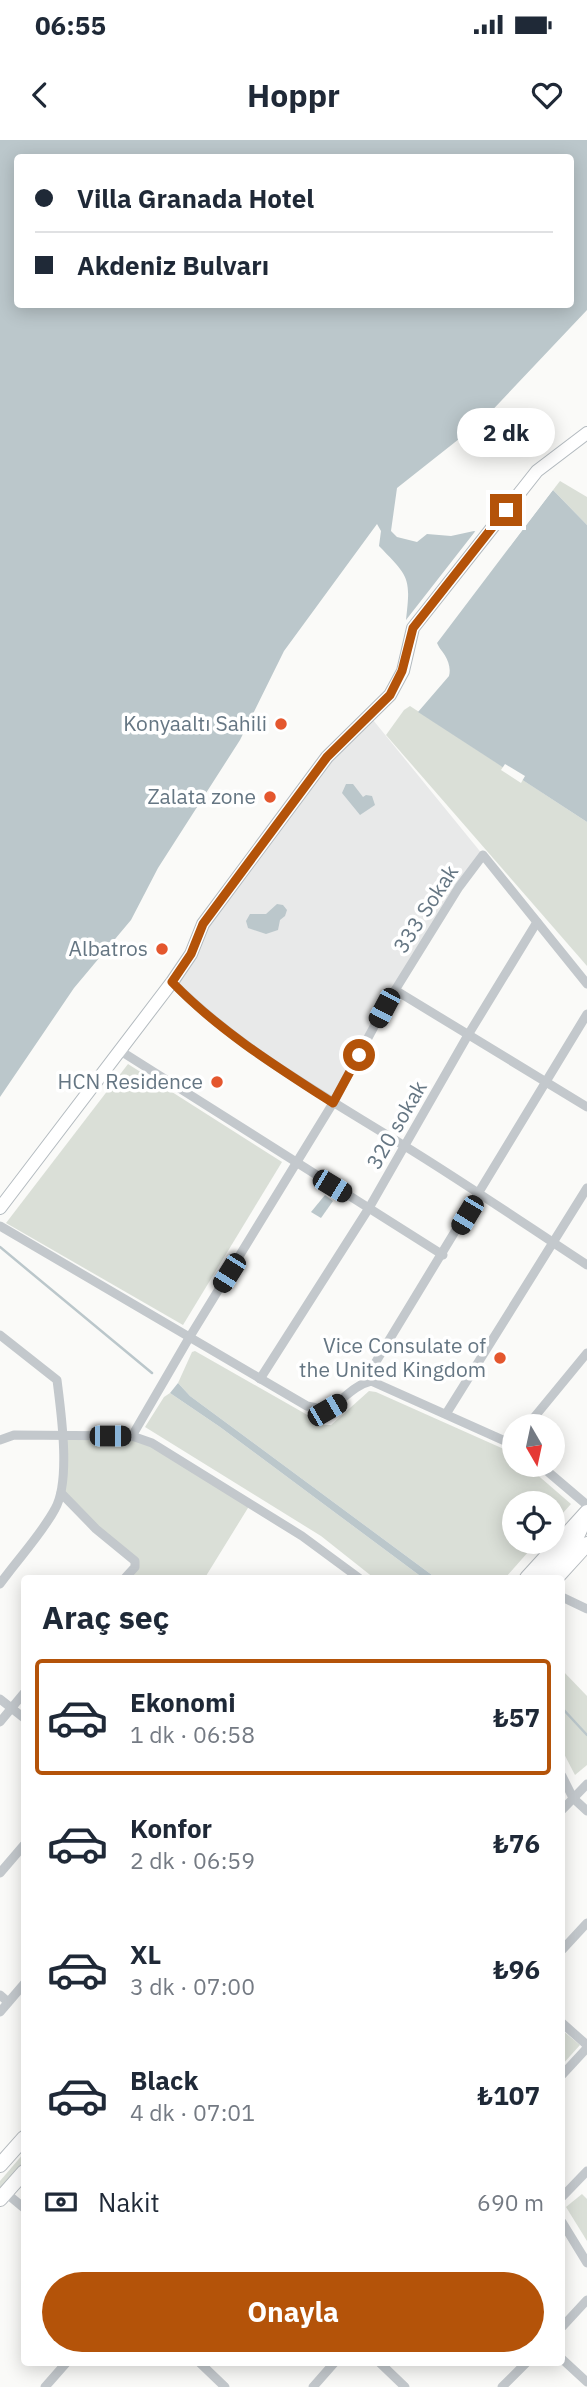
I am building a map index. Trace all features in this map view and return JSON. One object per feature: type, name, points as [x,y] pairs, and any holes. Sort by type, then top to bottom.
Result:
[{"type":"main road","points":[[0,1208],[172,982],[191,954],[203,924],[327,757],[395,687],[407,658],[413,628],[537,471],[587,433]]},
{"type":"main road","points":[[530,1575],[587,1514]]},
{"type":"main road","points":[[545,1575],[575,1541],[587,1514]]},
{"type":"main road","points":[[559,1575],[587,1544]]},
{"type":"main road","points":[[2,2159],[21,2141]]},
{"type":"main road","points":[[3,2196],[21,2175]]},
{"type":"street","name":"333 Sokak","points":[[189,1338],[333,1103],[395,990],[459,887],[483,855],[587,984]]},
{"type":"street","name":"320 sokak","points":[[260,1379],[369,1208],[468,1035],[537,922]]},
{"type":"street","points":[[172,982],[241,1041],[285,1073],[405,1146],[587,1265]]},
{"type":"street","points":[[395,990],[587,1107]]},
{"type":"street","points":[[0,1226],[307,1406],[327,1410],[363,1383],[587,1014]]},
{"type":"street","points":[[119,1050],[443,1255]]},
{"type":"street","points":[[446,1414],[587,1188]]},
{"type":"street","points":[[0,1335],[57,1380],[64,1436],[61,1493],[56,1508],[0,1584]]},
{"type":"street","points":[[132,1436],[189,1338]]},
{"type":"street","points":[[537,1414],[587,1353]]},
{"type":"street","points":[[363,1383],[371,1381],[380,1384],[502,1439]]},
{"type":"street","points":[[0,1440],[14,1435],[132,1436],[152,1443],[292,1529],[355,1575]]},
{"type":"street","points":[[554,1477],[587,1505]]},
{"type":"street","points":[[61,1493],[96,1529],[135,1561],[135,1567],[128,1575]]},
{"type":"street","points":[[565,1598],[587,1609]]},
{"type":"street","points":[[0,1722],[21,1696]]},
{"type":"street","points":[[0,1699],[21,1716]]},
{"type":"street","points":[[565,1782],[573,1798],[587,1811]]},
{"type":"street","points":[[565,1807],[587,1784]]},
{"type":"street","points":[[0,1873],[21,1848]]},
{"type":"street","points":[[565,1947],[587,1923]]},
{"type":"street","points":[[0,2012],[21,1987]]},
{"type":"street","points":[[0,1995],[8,2002]]},
{"type":"street","points":[[565,2025],[587,2047],[565,2073]]},
{"type":"street","points":[[565,2194],[587,2171]]},
{"type":"street","points":[[3,2196],[21,2206]]},
{"type":"street","points":[[565,2227],[587,2263]]},
{"type":"street","points":[[565,2324],[587,2300]]},
{"type":"street","points":[[565,2362],[587,2382]]},
{"type":"street","points":[[45,2387],[63,2366]]},
{"type":"street","points":[[203,2366],[225,2387]]},
{"type":"street","points":[[313,2387],[331,2366]]},
{"type":"street","points":[[383,2366],[405,2387]]},
{"type":"street","points":[[502,2387],[523,2366]]},
{"type":"shaded area","points":[[0,140],[587,140],[587,310],[483,420],[397,488],[391,531],[397,537],[417,542],[427,534],[451,536],[474,531],[510,546],[553,490],[587,525],[587,822],[418,712],[449,676],[450,667],[436,644],[406,620],[406,578],[379,546],[381,531],[377,524],[284,651],[240,740],[158,868],[131,920],[74,988],[0,1097]]},
{"type":"shaded area","points":[[560,481],[587,497],[587,525],[553,490]]},
{"type":"shaded area","points":[[410,706],[587,822],[587,966],[386,735]]},
{"type":"shaded area","points":[[369,715],[483,855],[459,887],[333,1103],[285,1073],[172,982],[203,924],[327,757]]},
{"type":"shaded area","points":[[346,784],[353,784],[363,797],[372,796],[375,805],[360,815],[342,793]]},
{"type":"shaded area","points":[[277,904],[283,905],[287,910],[280,920],[278,930],[266,934],[248,928],[246,921],[250,914],[266,914]]},
{"type":"shaded area","points":[[128,1064],[282,1162],[183,1325],[6,1223]]},
{"type":"shaded area","points":[[325,1195],[333,1201],[321,1218],[311,1212]]},
{"type":"shaded area","points":[[195,1351],[325,1425],[331,1425],[369,1391],[376,1392],[502,1448],[502,1477],[540,1477],[556,1491],[502,1491],[502,1554],[526,1554],[508,1575],[432,1575],[190,1396],[178,1383],[192,1352]]},
{"type":"shaded area","points":[[178,1383],[190,1396],[432,1575],[419,1575],[170,1393]]},
{"type":"shaded area","points":[[170,1393],[220,1427],[419,1575],[370,1575],[321,1536],[145,1427],[164,1397]]},
{"type":"shaded area","points":[[64,1436],[132,1436],[251,1503],[207,1575],[127,1575],[135,1561],[61,1493]]},
{"type":"shaded area","points":[[565,1499],[571,1504],[565,1511]]},
{"type":"shaded area","points":[[565,1673],[587,1696],[587,1765],[575,1775],[565,1756]]},
{"type":"shaded area","points":[[565,2032],[580,2045],[565,2062]]},
{"type":"shaded area","points":[[21,2156],[21,2170],[0,2194],[0,2181]]},
{"type":"shaded area","points":[[582,2194],[587,2199],[587,2241],[566,2207]]},
{"type":"pier","points":[[555,487],[437,643],[447,663],[445,665],[434,646],[403,620],[406,620],[477,529],[509,542],[551,488]]},
{"type":"pier","points":[[505,764],[525,776],[521,783],[501,770]]},
{"type":"waterway","points":[[0,1247],[152,1373]]},
{"type":"waterway","points":[[565,1711],[587,1735]]},
{"type":"place","name":"Konyaaltı Sahili","points":[[281,724]]},
{"type":"place","name":"Zalata zone","points":[[270,797]]},
{"type":"place","name":"Albatros","points":[[162,949]]},
{"type":"place","name":"HCN Residence","points":[[217,1082]]},
{"type":"place","name":"Vice Consulate of the United Kingdom","points":[[500,1358]]},
{"type":"route","points":[[359,1055],[333,1103],[241,1041],[172,982],[191,954],[203,924],[327,757],[390,695],[407,658],[413,628],[506,510]]}]
